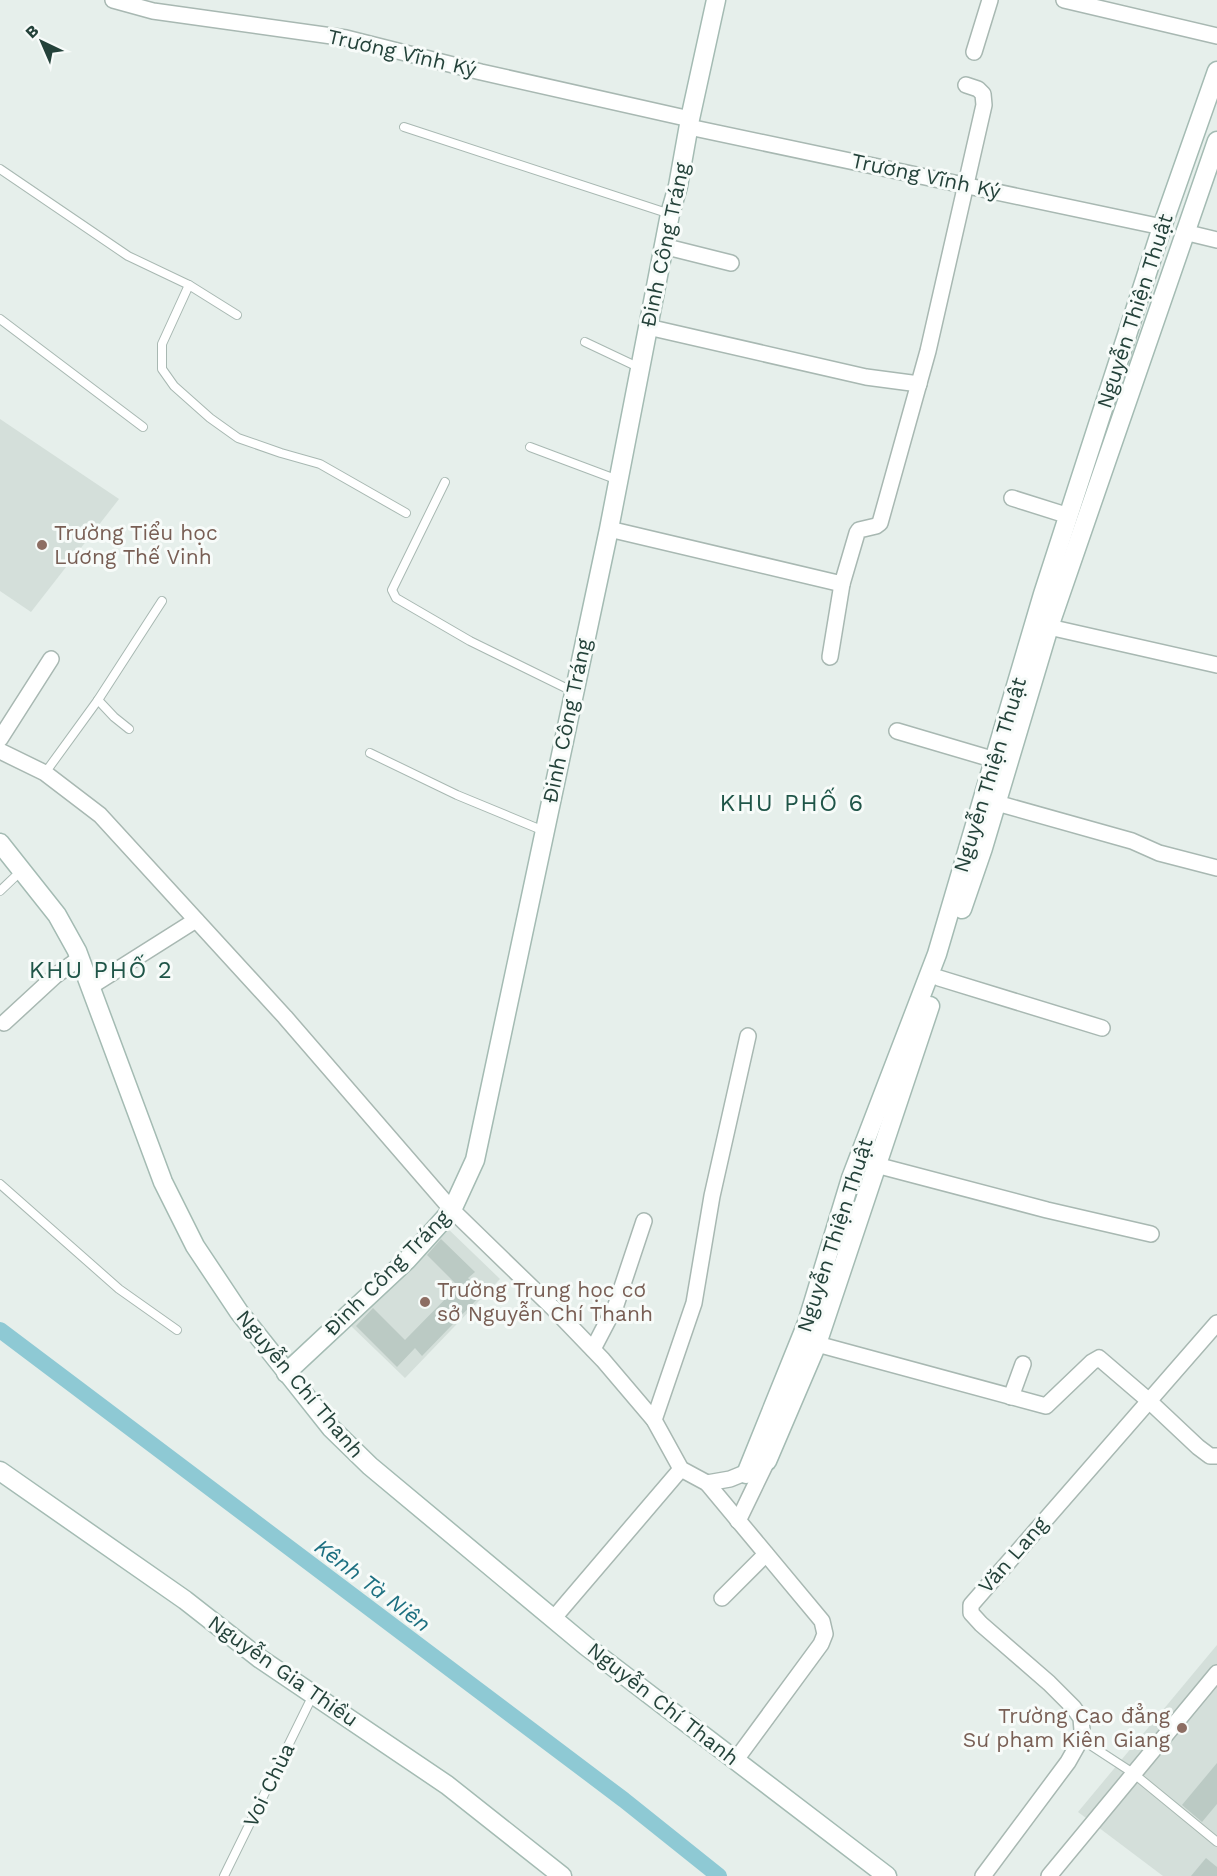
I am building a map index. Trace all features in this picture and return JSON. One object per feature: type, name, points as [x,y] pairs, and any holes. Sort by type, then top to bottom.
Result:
[{"type":"street","name":"Trương Vĩnh Ký","points":[[113,0],[153,10],[346,38],[689,123],[1162,228]]},
{"type":"street","name":"Đinh Công Tráng","points":[[286,1373],[407,1260],[452,1210],[475,1160],[609,529],[663,246],[678,186],[689,123],[716,0]]},
{"type":"street","points":[[974,52],[990,0]]},
{"type":"street","points":[[1064,0],[1217,36]]},
{"type":"street","name":"Nguyễn Thiện Thuật","points":[[746,1474],[807,1323],[851,1178],[939,978],[990,801],[995,760],[1043,594],[1162,228],[1217,70]]},
{"type":"street","points":[[830,657],[842,584],[857,534],[863,528],[880,523],[920,384],[984,99],[978,89],[966,85]]},
{"type":"street","name":"Nguyễn Thiện Thuật","points":[[738,1521],[767,1461],[817,1344],[876,1165],[937,954],[1184,232],[1216,148]]},
{"type":"street","points":[[1184,232],[1217,240]]},
{"type":"street","points":[[663,246],[731,263]]},
{"type":"street","points":[[648,327],[866,377],[920,384]]},
{"type":"street","points":[[1012,498],[1069,516]]},
{"type":"street","points":[[609,529],[842,584]]},
{"type":"street","points":[[1049,627],[1217,665]]},
{"type":"street","points":[[0,739],[51,659]]},
{"type":"street","points":[[897,731],[995,760]]},
{"type":"street","points":[[0,751],[45,774],[100,815],[285,1017],[452,1210],[593,1349],[654,1420],[681,1469],[707,1484],[822,1621],[825,1634],[820,1644],[735,1761]]},
{"type":"street","points":[[990,801],[1132,841],[1159,853],[1217,868]]},
{"type":"street","name":"Nguyễn Chí Thanh","points":[[0,843],[57,915],[68,933],[80,958],[163,1182],[195,1246],[239,1312],[331,1428],[370,1466],[553,1619],[887,1876]]},
{"type":"street","points":[[90,987],[196,920]]},
{"type":"street","points":[[4,1023],[55,976],[80,958]]},
{"type":"street","points":[[939,978],[1102,1028]]},
{"type":"street","points":[[654,1420],[693,1303],[712,1196],[748,1036]]},
{"type":"street","points":[[876,1165],[1047,1210],[1150,1234]]},
{"type":"street","points":[[593,1349],[616,1305],[644,1221]]},
{"type":"street","name":"Văn Lang","points":[[1081,1739],[1081,1718],[1073,1707],[981,1624],[969,1608],[1217,1323]]},
{"type":"street","points":[[817,1344],[1046,1406],[1099,1358],[1198,1447],[1210,1456],[1217,1456]]},
{"type":"street","points":[[1011,1397],[1023,1364]]},
{"type":"street","points":[[707,1484],[746,1474],[767,1461]]},
{"type":"street","points":[[553,1619],[681,1469]]},
{"type":"street","name":"Nguyễn Gia Thiều","points":[[0,1471],[184,1600],[259,1658],[447,1785],[562,1876]]},
{"type":"street","points":[[722,1598],[766,1554]]},
{"type":"street","points":[[1049,1876],[1217,1672]]},
{"type":"street","points":[[983,1876],[1068,1762],[1081,1739]]},
{"type":"lane","points":[[404,127],[670,214]]},
{"type":"lane","points":[[0,169],[128,256],[189,285],[237,315]]},
{"type":"lane","points":[[189,285],[162,344],[162,369],[174,386],[210,418],[238,438],[320,464],[406,513]]},
{"type":"lane","points":[[0,319],[143,427]]},
{"type":"lane","points":[[585,342],[640,368]]},
{"type":"lane","points":[[530,447],[618,480]]},
{"type":"lane","points":[[444,482],[392,590],[396,598],[470,641],[574,692]]},
{"type":"lane","points":[[45,774],[98,700],[162,601]]},
{"type":"lane","points":[[98,700],[129,729]]},
{"type":"lane","points":[[370,753],[457,795],[544,831]]},
{"type":"lane","points":[[0,891],[21,871]]},
{"type":"lane","points":[[0,1184],[119,1289],[177,1330]]},
{"type":"lane","name":"Voi Chùa","points":[[224,1876],[313,1694]]},
{"type":"lane","points":[[1081,1739],[1133,1773],[1217,1842]]},
{"type":"shaded area","name":"Trường Tiểu học Lương Thế Vinh","points":[[0,419],[119,499],[31,612],[0,591]]},
{"type":"shaded area","name":"Trường Trung học cơ sở Nguyễn Chí Thanh","points":[[445,1226],[500,1279],[405,1378],[350,1325]]},
{"type":"shaded area","name":"Trường Cao đẳng Sư phạm Kiên Giang","points":[[1217,1645],[1217,1876],[1163,1876],[1078,1812]]},
{"type":"building","points":[[441,1239],[475,1272],[468,1278],[483,1293],[422,1356],[415,1348],[397,1367],[356,1326],[373,1308],[405,1340],[458,1286],[427,1255]]},
{"type":"building","points":[[1217,1763],[1217,1804],[1202,1822],[1182,1805]]},
{"type":"building","points":[[1206,1858],[1217,1867],[1217,1876],[1191,1876]]},
{"type":"waterway","name":"Kênh Tà Niên","points":[[0,1330],[624,1800],[719,1876]]},
{"type":"place","name":"Trường Tiểu học Lương Thế Vinh","points":[[42,545]]},
{"type":"place","name":"Trường Trung học cơ sở Nguyễn Chí Thanh","points":[[425,1302]]},
{"type":"place","name":"Trường Cao đẳng Sư phạm Kiên Giang","points":[[1182,1728]]},
{"type":"district","name":"KHU PHỐ 6","points":[[792,803]]},
{"type":"district","name":"KHU PHỐ 2","points":[[101,970]]}]
